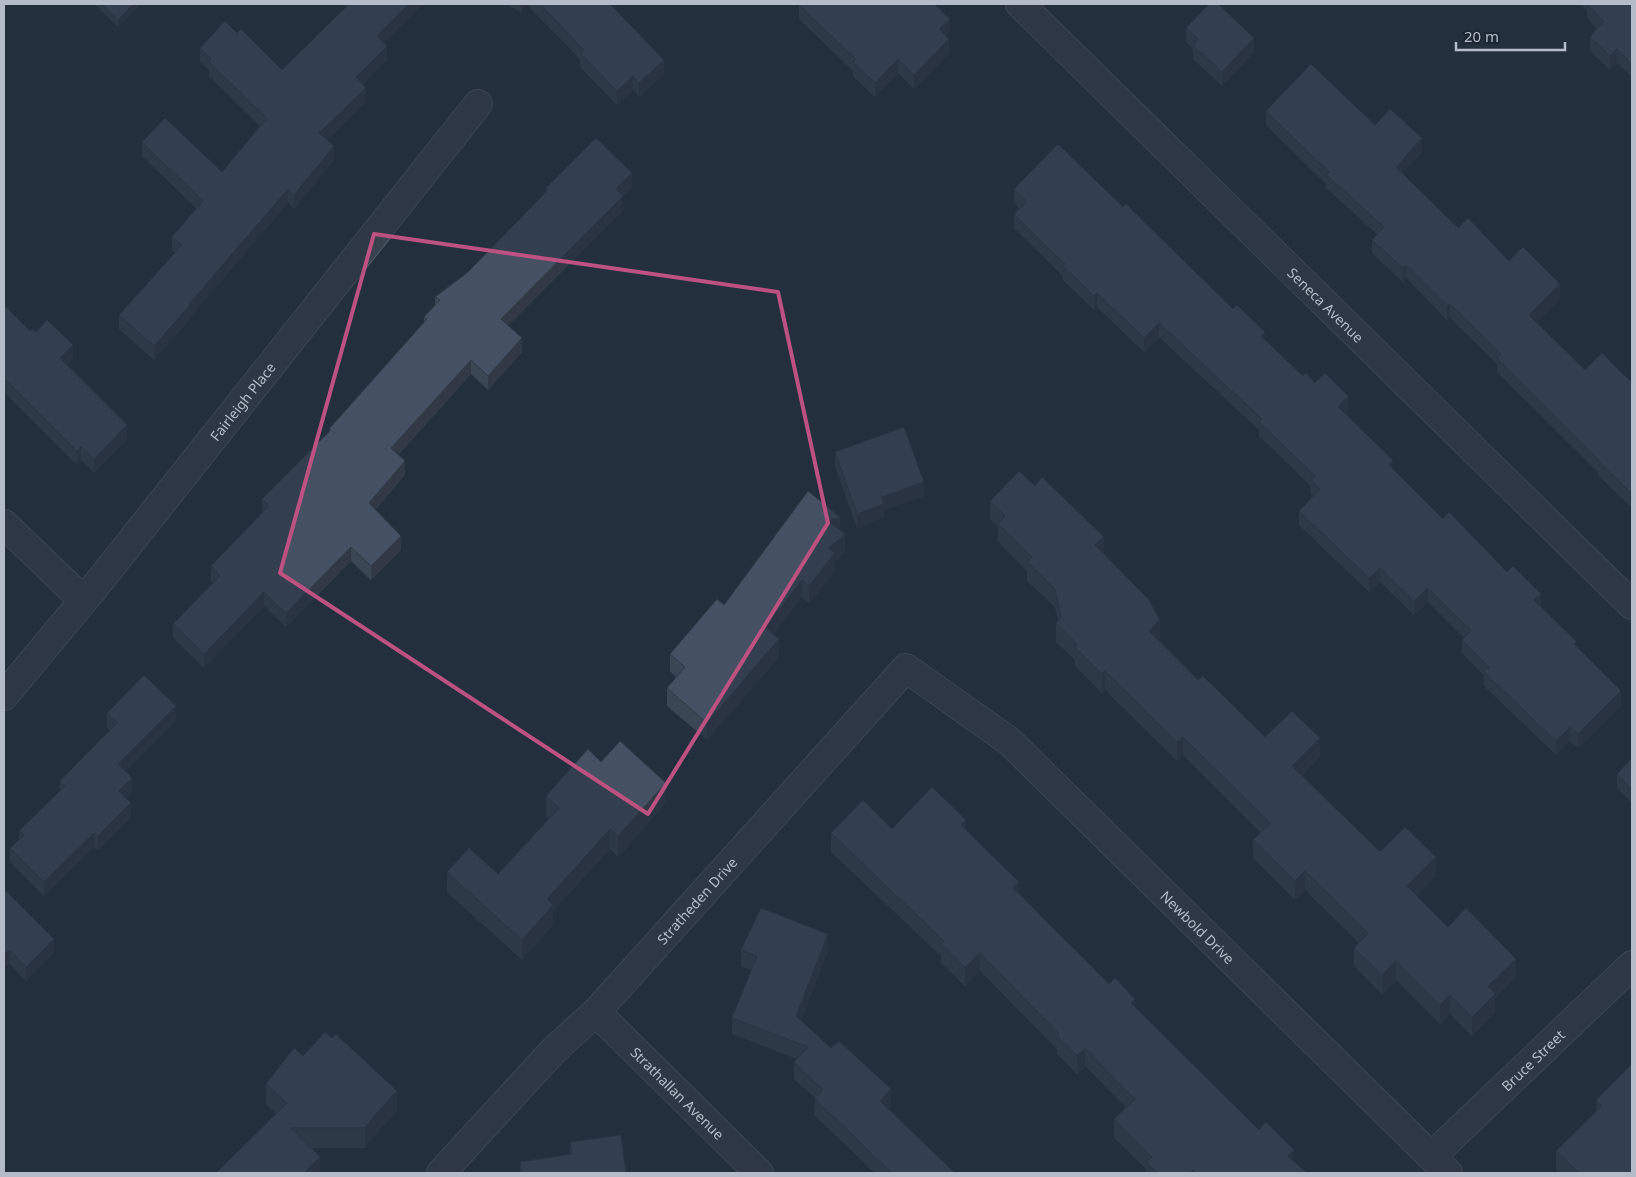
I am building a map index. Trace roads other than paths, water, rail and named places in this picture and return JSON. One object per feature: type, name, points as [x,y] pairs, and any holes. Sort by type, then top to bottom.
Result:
[{"type":"street","name":"Seneca Avenue","points":[[1020,4],[1632,605]]},
{"type":"street","name":"Fairleigh Place","points":[[4,696],[83,600],[478,104]]},
{"type":"street","points":[[4,524],[83,600]]},
{"type":"street","name":"Stratheden Drive","points":[[441,1173],[554,1050],[596,1012],[906,668],[956,703]]},
{"type":"street","name":"Newbold Drive","points":[[956,703],[1009,741],[1440,1165]]},
{"type":"street","name":"Bruce Street","points":[[1440,1165],[1632,964]]},
{"type":"street","name":"Strathallan Avenue","points":[[596,1012],[759,1173]]}]
